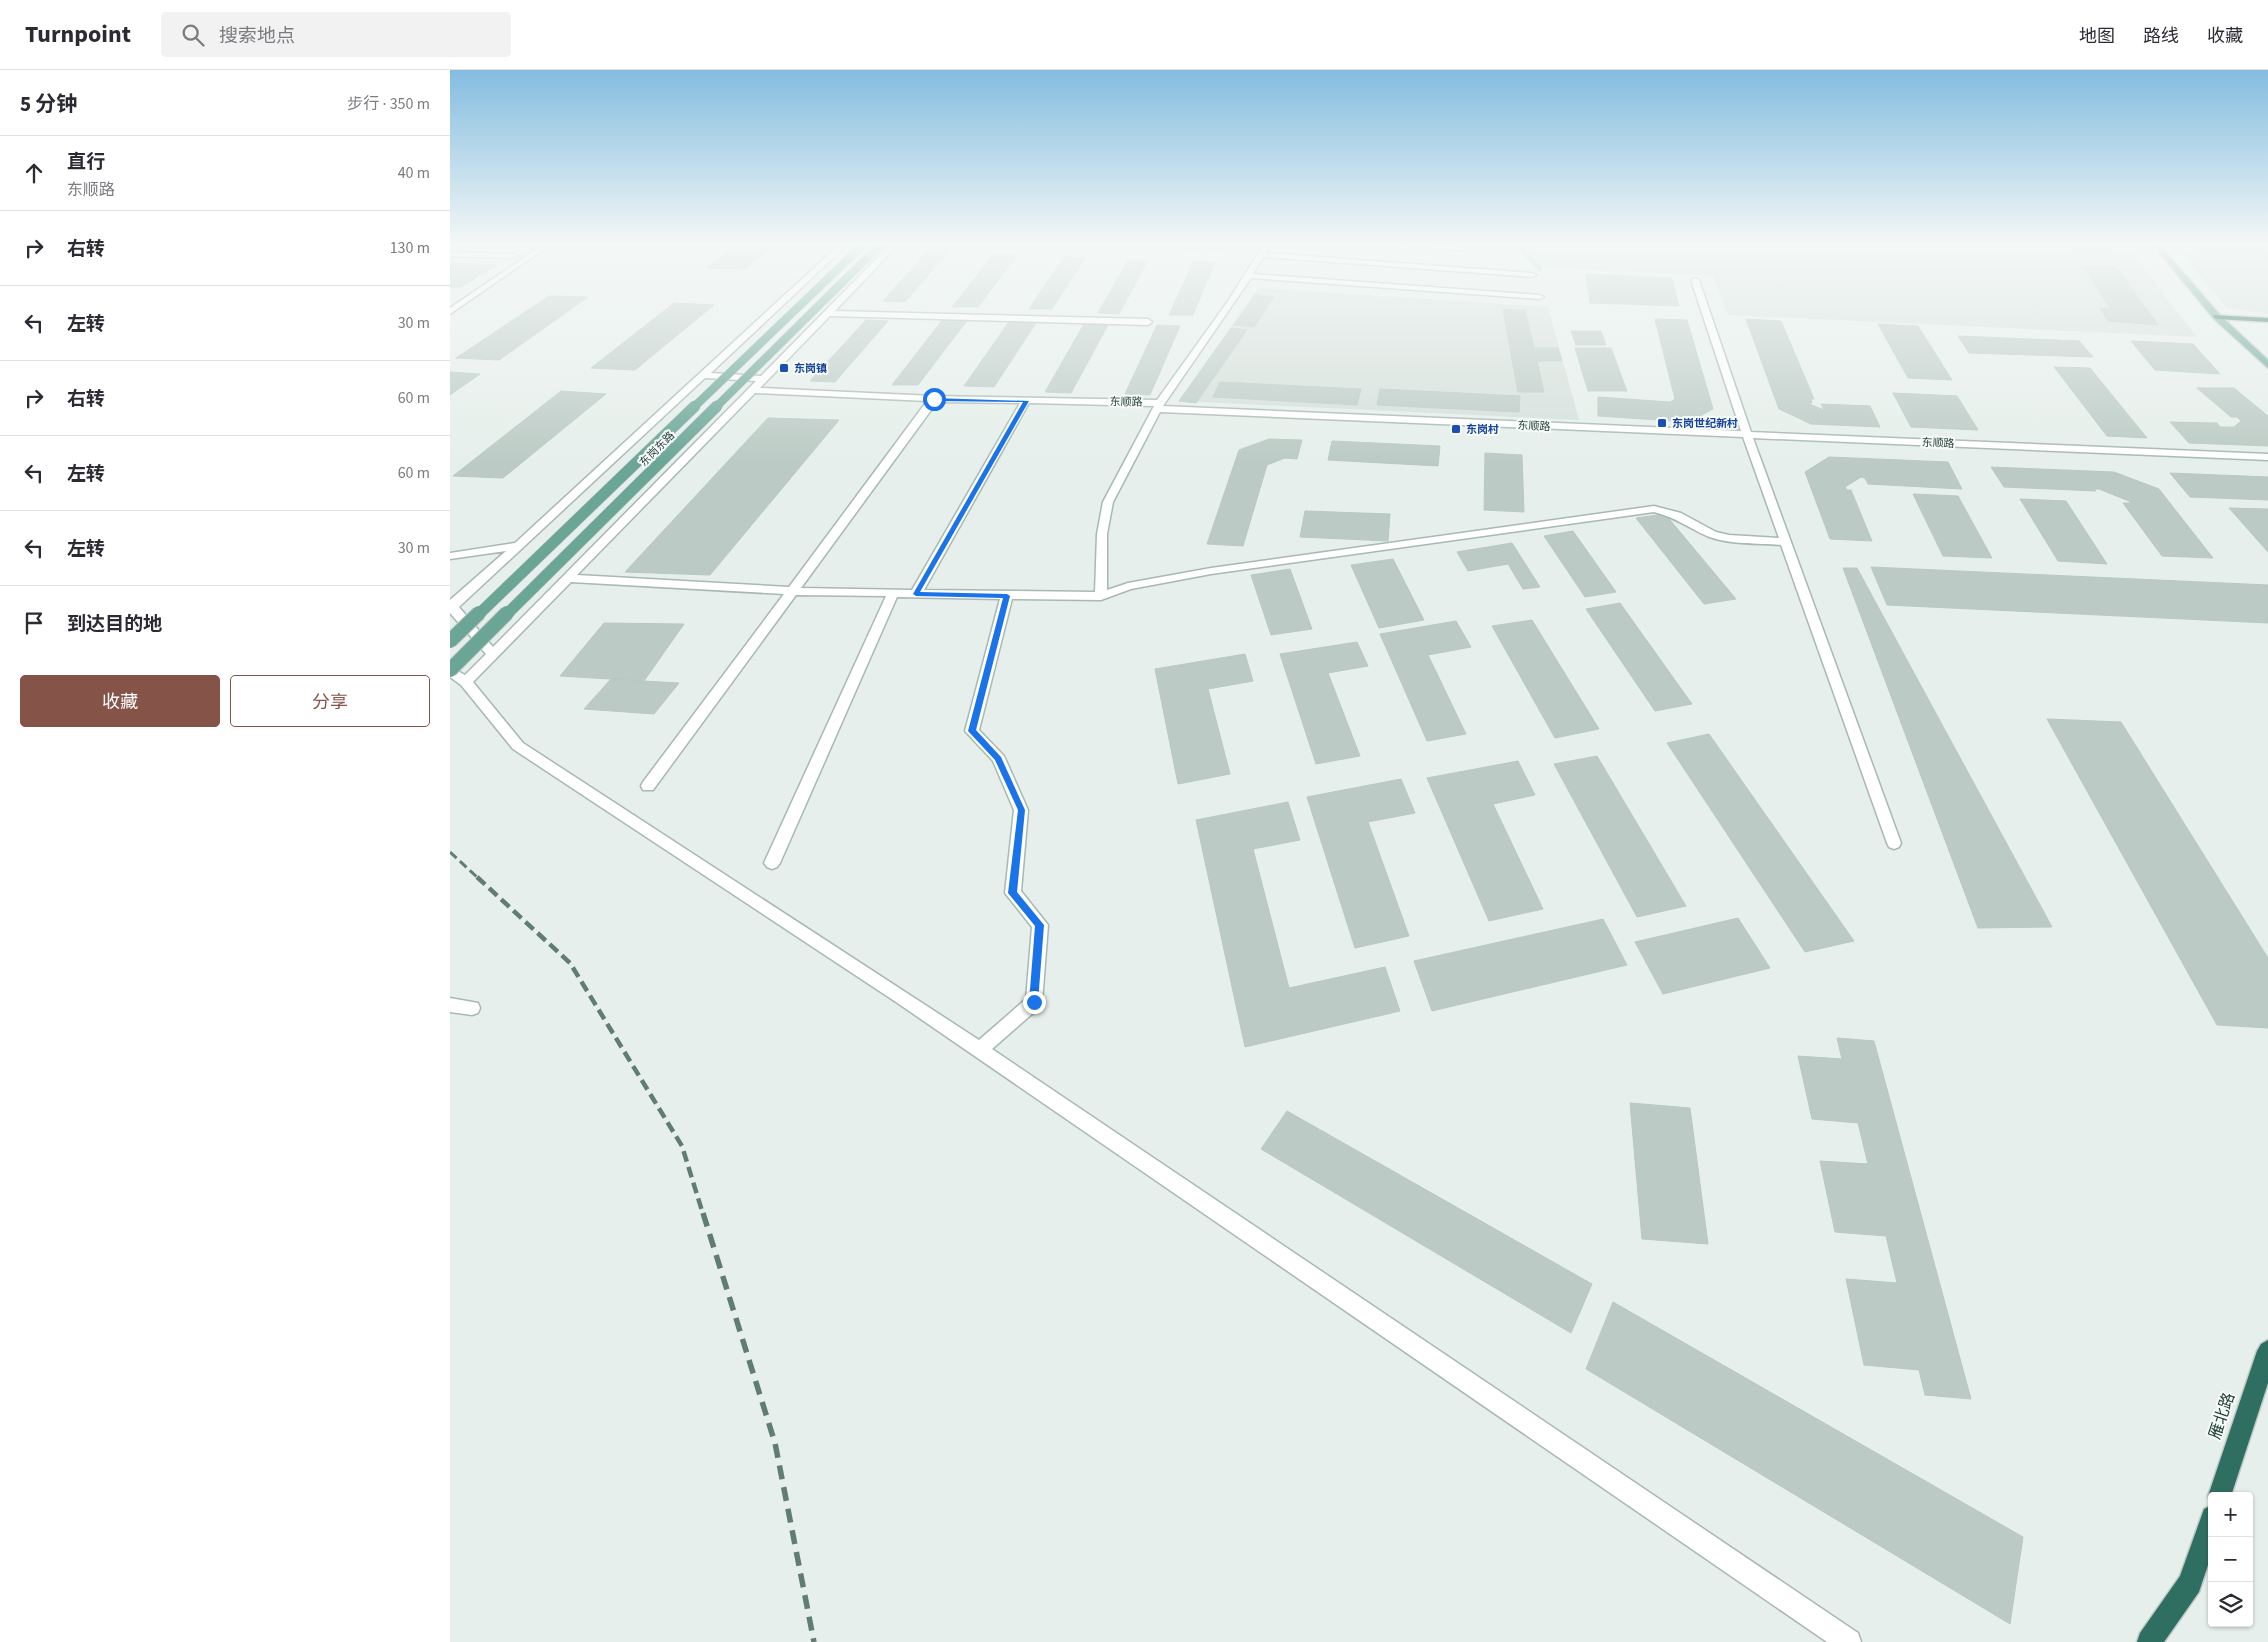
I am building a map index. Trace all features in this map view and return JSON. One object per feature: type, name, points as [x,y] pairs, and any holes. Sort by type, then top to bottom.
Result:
[{"type":"highway","points":[[2219,320],[2268,320]]},
{"type":"highway","points":[[2219,320],[2268,326]]},
{"type":"highway","name":"雁北路","points":[[2220,1492],[2268,1351]]},
{"type":"highway","points":[[2149,1642],[2190,1583],[2208,1529]]},
{"type":"main road","name":"东岗东路","points":[[450,641],[787,317]]},
{"type":"main road","name":"东岗东路","points":[[450,671],[807,317]]},
{"type":"main road","points":[[2217,317],[2268,365]]},
{"type":"street","points":[[491,654],[451,606],[766,317]]},
{"type":"street","points":[[466,682],[491,654],[825,317]]},
{"type":"street","points":[[962,317],[1148,322]]},
{"type":"street","points":[[1101,596],[1102,534],[1108,502],[1158,406],[1221,317]]},
{"type":"street","points":[[1707,317],[1747,435],[1894,843]]},
{"type":"street","points":[[704,375],[763,379]]},
{"type":"street","name":"东顺路","points":[[752,390],[934,399],[1158,406],[1747,435],[2268,457]]},
{"type":"street","points":[[648,786],[934,399]]},
{"type":"street","points":[[916,594],[1026,401]]},
{"type":"street","points":[[566,578],[793,591],[1007,596],[1101,596],[1128,586],[1211,571],[1654,509],[1677,515],[1712,534],[1730,538],[1786,542]]},
{"type":"street","points":[[450,556],[516,546]]},
{"type":"street","points":[[772,863],[893,593]]},
{"type":"street","points":[[979,1050],[1034,1002],[1040,925],[1013,893],[1022,810],[998,759],[972,731],[1007,596]]},
{"type":"street","points":[[450,671],[466,682],[518,746],[894,992],[1849,1642]]},
{"type":"street","points":[[450,1005],[472,1008]]},
{"type":"shaded area","points":[[1237,317],[1551,317],[1579,420],[1179,401]]},
{"type":"shaded area","points":[[1778,317],[2182,317],[2197,337]]},
{"type":"building","points":[[517,317],[559,317],[499,360],[456,358]]},
{"type":"building","points":[[656,317],[699,317],[635,370],[591,368]]},
{"type":"building","points":[[1239,317],[1260,317],[1254,327],[1234,325]]},
{"type":"building","points":[[1504,317],[1527,317],[1534,348],[1558,348],[1562,361],[1537,361],[1544,392],[1518,392]]},
{"type":"building","points":[[2106,317],[2153,317],[2158,325],[2108,321]]},
{"type":"building","points":[[944,318],[969,318],[918,385],[892,385]]},
{"type":"building","points":[[1655,319],[1687,320],[1713,409],[1689,422],[1598,416],[1598,397],[1670,402],[1675,399]]},
{"type":"building","points":[[1746,319],[1781,321],[1814,399],[1811,399],[1812,403],[1807,403],[1824,410],[1821,404],[1870,406],[1880,427],[1811,424],[1779,409]]},
{"type":"building","points":[[866,320],[888,321],[835,382],[810,381]]},
{"type":"building","points":[[1009,322],[1036,323],[994,387],[964,386]]},
{"type":"building","points":[[1084,324],[1108,325],[1071,393],[1045,392]]},
{"type":"building","points":[[1878,324],[1918,326],[1952,380],[1908,378]]},
{"type":"building","points":[[1157,325],[1180,326],[1150,395],[1125,394]]},
{"type":"building","points":[[1231,328],[1247,330],[1196,403],[1179,401]]},
{"type":"building","points":[[1571,331],[1601,331],[1606,345],[1576,345]]},
{"type":"building","points":[[1958,336],[2079,341],[2093,357],[1969,353]]},
{"type":"building","points":[[2131,341],[2193,344],[2220,374],[2155,370]]},
{"type":"building","points":[[1575,348],[1611,348],[1627,391],[1588,391]]},
{"type":"building","points":[[2054,367],[2090,368],[2147,438],[2107,436]]},
{"type":"building","points":[[450,372],[480,374],[450,395]]},
{"type":"building","points":[[1220,382],[1361,389],[1357,405],[1213,397]]},
{"type":"building","points":[[2197,388],[2234,388],[2268,416],[2268,446],[2189,443],[2170,422],[2217,423],[2220,427],[2234,427],[2241,421],[2237,417],[2231,417]]},
{"type":"building","points":[[1380,389],[1520,396],[1519,412],[1377,405]]},
{"type":"building","points":[[561,391],[606,394],[503,478],[453,476]]},
{"type":"building","points":[[1893,393],[1957,396],[1978,430],[1911,427]]},
{"type":"building","points":[[768,418],[839,420],[710,575],[625,572]]},
{"type":"building","points":[[1269,439],[1302,440],[1297,459],[1285,458],[1267,465],[1243,546],[1207,544],[1239,450]]},
{"type":"building","points":[[1332,441],[1440,446],[1438,466],[1328,460]]},
{"type":"building","points":[[1485,453],[1522,455],[1524,512],[1484,510]]},
{"type":"building","points":[[1829,457],[1948,462],[1962,489],[1868,484],[1865,478],[1861,477],[1845,487],[1847,490],[1851,490],[1872,541],[1830,539],[1805,472]]},
{"type":"building","points":[[1991,467],[2114,472],[2159,489],[2213,558],[2162,556],[2123,503],[2131,503],[2129,501],[2099,489],[2094,489],[2096,491],[2004,487]]},
{"type":"building","points":[[2170,473],[2268,477],[2268,500],[2190,497]]},
{"type":"building","points":[[1913,494],[1958,496],[1992,558],[1943,556]]},
{"type":"building","points":[[2020,499],[2066,501],[2107,564],[2058,561]]},
{"type":"building","points":[[2229,508],[2268,509],[2268,552]]},
{"type":"building","points":[[1305,511],[1390,514],[1388,541],[1300,537]]},
{"type":"building","points":[[1665,514],[1736,599],[1704,604],[1636,518]]},
{"type":"building","points":[[1573,531],[1616,592],[1585,597],[1544,536]]},
{"type":"building","points":[[1512,543],[1540,587],[1523,589],[1508,564],[1468,571],[1457,552]]},
{"type":"building","points":[[1393,559],[1424,620],[1379,628],[1351,565]]},
{"type":"building","points":[[1871,567],[2268,585],[2268,623],[1887,605]]},
{"type":"building","points":[[1843,568],[1857,568],[2052,927],[1978,928]]},
{"type":"building","points":[[1290,569],[1312,629],[1271,635],[1251,575]]},
{"type":"building","points":[[1620,603],[1692,704],[1655,711],[1586,609]]},
{"type":"building","points":[[1532,620],[1599,729],[1555,738],[1492,626]]},
{"type":"building","points":[[1456,621],[1471,647],[1428,655],[1466,734],[1427,741],[1380,634]]},
{"type":"building","points":[[604,623],[684,624],[644,681],[560,676]]},
{"type":"building","points":[[1357,642],[1368,666],[1328,673],[1360,756],[1316,764],[1280,654]]},
{"type":"building","points":[[1245,654],[1253,681],[1208,689],[1230,774],[1178,784],[1155,669]]},
{"type":"building","points":[[611,679],[679,683],[654,714],[584,709]]},
{"type":"building","points":[[2047,719],[2121,722],[2268,958],[2268,1028],[2217,1025]]},
{"type":"building","points":[[1709,734],[1854,941],[1805,952],[1667,743]]},
{"type":"building","points":[[1597,756],[1686,906],[1637,917],[1554,764]]},
{"type":"building","points":[[1518,761],[1535,795],[1493,804],[1543,909],[1489,921],[1427,778]]},
{"type":"building","points":[[1401,779],[1415,813],[1368,822],[1409,936],[1355,948],[1307,797]]},
{"type":"building","points":[[1288,802],[1300,840],[1253,849],[1289,988],[1385,967],[1400,1011],[1245,1047],[1196,820]]},
{"type":"building","points":[[1738,918],[1770,968],[1663,994],[1635,942]]},
{"type":"building","points":[[1603,919],[1627,965],[1432,1011],[1414,961]]},
{"type":"building","points":[[1837,1038],[1874,1041],[1971,1399],[1925,1395],[1919,1370],[1864,1365],[1846,1279],[1897,1283],[1886,1236],[1835,1232],[1820,1161],[1868,1164],[1858,1123],[1812,1119],[1798,1056],[1842,1059]]},
{"type":"building","points":[[1630,1103],[1690,1108],[1708,1244],[1642,1239]]},
{"type":"building","points":[[1287,1111],[1592,1284],[1571,1333],[1261,1149]]},
{"type":"building","points":[[1613,1302],[2023,1537],[2010,1624],[1586,1369]]},
{"type":"railway","points":[[450,852],[478,878]]},
{"type":"railway","points":[[477,877],[570,963],[682,1146],[703,1214]]},
{"type":"railway","points":[[703,1213],[775,1443],[814,1642]]},
{"type":"place","name":"东岗镇","points":[[784,368]]},
{"type":"place","name":"东岗世纪新村","points":[[1662,423]]},
{"type":"place","name":"东岗村","points":[[1456,429]]},
{"type":"route","points":[[934,399],[1026,401],[916,594],[1007,596],[972,731],[998,759],[1022,810],[1013,893],[1040,925],[1034,1002]]}]
